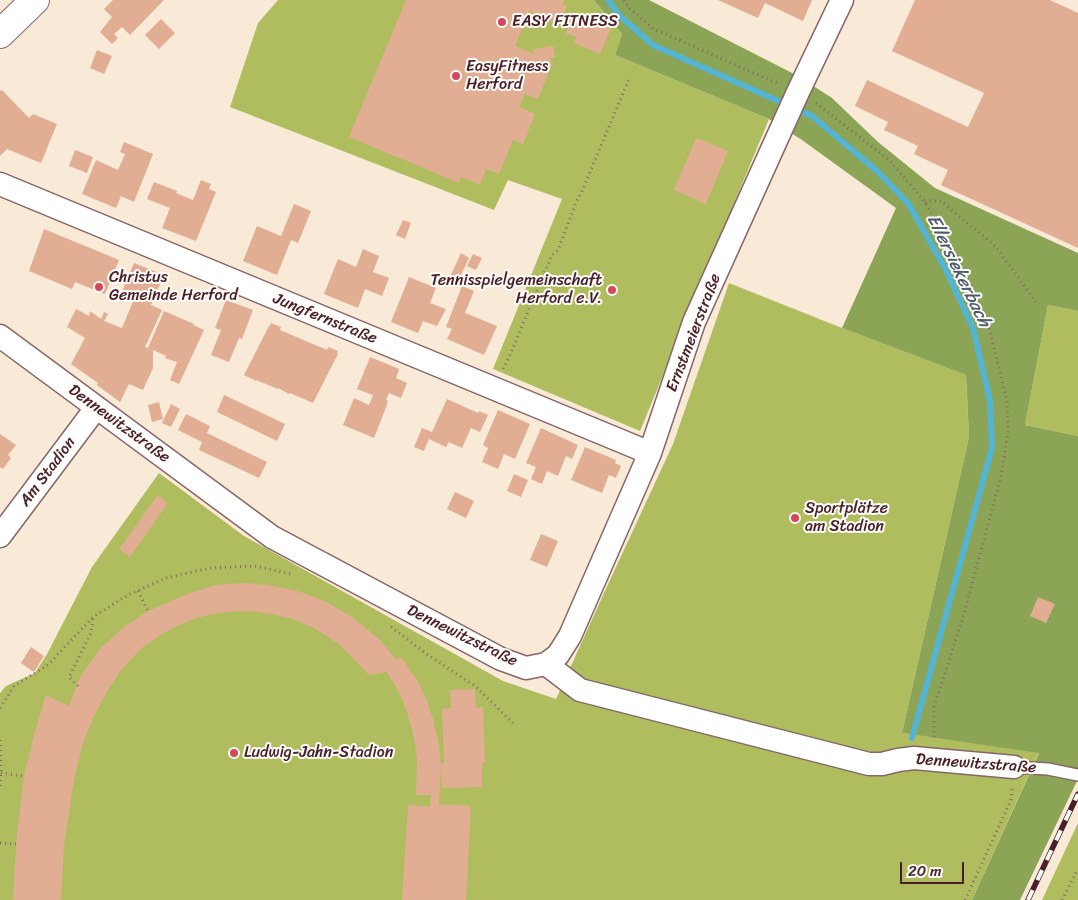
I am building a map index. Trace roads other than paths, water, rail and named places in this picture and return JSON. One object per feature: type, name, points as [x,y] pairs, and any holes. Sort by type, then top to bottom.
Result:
[{"type":"main road","points":[[0,34],[35,0]]},
{"type":"street","name":"Ernstmeierstraße","points":[[546,664],[558,655],[570,636],[650,453],[694,322],[842,0]]},
{"type":"street","name":"Jungfernstraße","points":[[0,184],[650,453]]},
{"type":"street","name":"Dennewitzstraße","points":[[0,336],[272,537],[501,659],[526,668],[546,664],[580,690],[869,764],[882,764],[914,758],[1014,767]]},
{"type":"street","name":"Am Stadion","points":[[0,536],[96,408]]},
{"type":"lane","name":"Dennewitzstraße","points":[[1014,767],[1048,769],[1078,775]]},
{"type":"waterway","name":"Ellersiekerbach","points":[[608,0],[619,15],[653,45],[812,116],[876,170],[908,203],[945,268],[973,328],[990,400],[992,448],[912,738]]},
{"type":"railway","points":[[1028,900],[1078,794]]},
{"type":"place","name":"EASY FITNESS","points":[[502,22]]},
{"type":"place","name":"EasyFitness Herford","points":[[456,76]]},
{"type":"place","name":"Christus Gemeinde Herford","points":[[99,287]]},
{"type":"place","name":"Tennisspielgemeinschaft Herford e.V.","points":[[612,290]]},
{"type":"place","name":"Sportplätze am Stadion","points":[[795,518]]},
{"type":"place","name":"Ludwig-Jahn-Stadion","points":[[234,753]]}]
